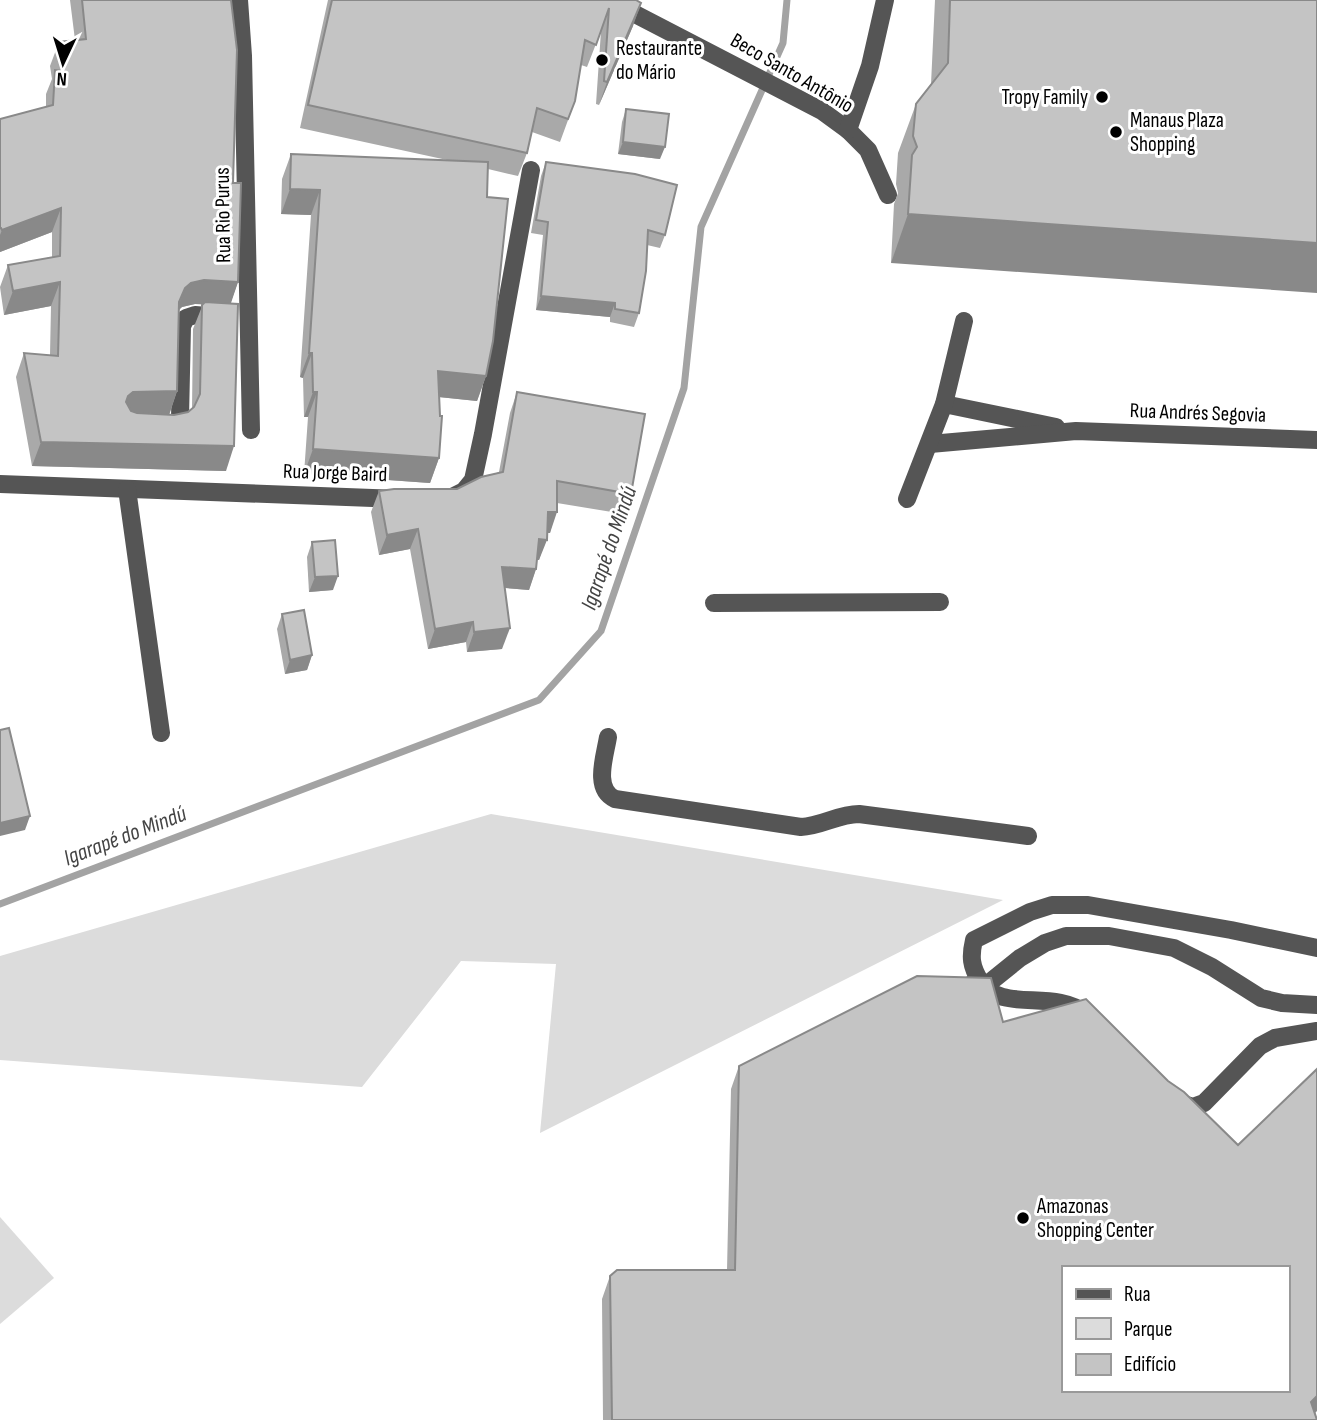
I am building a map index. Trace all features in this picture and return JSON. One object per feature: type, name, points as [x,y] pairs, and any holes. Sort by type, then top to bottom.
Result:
[{"type":"street","name":"Rua Rio Purus","points":[[239,0],[243,56],[251,430]]},
{"type":"street","name":"Beco Santo Antônio","points":[[608,0],[822,111],[848,130],[867,150],[888,195]]},
{"type":"street","points":[[848,130],[870,66],[886,0]]},
{"type":"street","name":"Rua Jorge Baird","points":[[0,484],[429,499],[449,498],[464,491],[473,480],[484,435],[531,170]]},
{"type":"street","points":[[153,428],[176,425],[180,418],[182,326],[186,318],[195,315],[248,318]]},
{"type":"street","points":[[907,499],[944,404],[964,321]]},
{"type":"street","name":"Rua Andrés Segovia","points":[[944,404],[1076,431]]},
{"type":"street","name":"Rua Andrés Segovia","points":[[930,443],[1076,431],[1317,440]]},
{"type":"street","points":[[127,489],[162,733]]},
{"type":"street","points":[[714,603],[940,602]]},
{"type":"street","points":[[608,737],[603,787],[607,795],[614,799],[801,827],[815,826],[849,814],[859,814],[1028,836]]},
{"type":"street","points":[[1097,1024],[1082,1011],[1060,1001],[994,995],[984,987],[973,970],[970,959],[974,940],[1010,920],[1052,905],[1101,907],[1317,948]]},
{"type":"street","points":[[984,987],[1020,958],[1045,943],[1066,936],[1109,936],[1174,948],[1212,967],[1261,998],[1313,1009]]},
{"type":"street","points":[[960,979],[984,987]]},
{"type":"street","points":[[1159,1087],[1178,1103],[1193,1107],[1204,1103],[1214,1094],[1260,1046],[1275,1038],[1317,1031]]},
{"type":"green space","points":[[491,814],[1003,900],[540,1133],[556,964],[461,961],[362,1087],[0,1060],[0,956]]},
{"type":"green space","points":[[0,1217],[54,1278],[0,1324]]},
{"type":"building","points":[[82,0],[231,0],[237,50],[233,183],[241,183],[238,282],[204,280],[191,283],[185,288],[179,302],[177,391],[133,392],[126,402],[131,411],[137,413],[174,415],[188,412],[194,407],[200,394],[202,305],[205,302],[238,304],[234,446],[41,442],[24,353],[58,356],[60,282],[13,291],[8,265],[60,256],[61,208],[2,230],[0,228],[0,119],[53,105],[55,70],[63,71],[59,42],[86,39]]},
{"type":"building","points":[[332,0],[636,0],[641,3],[607,82],[604,81],[609,8],[596,45],[585,40],[575,101],[568,119],[537,108],[527,153],[308,105]]},
{"type":"building","name":"Manaus Plaza Shopping","points":[[950,0],[1317,0],[1317,243],[908,214],[912,155],[917,147],[913,136],[916,104],[948,63]]},
{"type":"building","points":[[626,109],[669,114],[665,147],[623,142]]},
{"type":"building","points":[[291,154],[488,162],[487,197],[508,199],[493,341],[486,376],[438,371],[442,416],[439,458],[313,449],[317,392],[313,392],[312,353],[309,353],[320,190],[290,189]]},
{"type":"building","points":[[546,162],[635,174],[677,185],[665,235],[648,230],[646,271],[639,313],[615,309],[615,303],[541,296],[548,222],[536,220]]},
{"type":"building","points":[[517,392],[645,414],[631,494],[557,481],[557,512],[548,512],[547,540],[539,539],[536,569],[502,567],[510,628],[474,632],[473,622],[435,629],[418,529],[387,535],[379,491],[457,489],[481,477],[503,472]]},
{"type":"building","points":[[335,540],[338,576],[315,577],[312,542]]},
{"type":"building","points":[[304,610],[312,655],[290,660],[282,614]]},
{"type":"building","points":[[9,728],[30,816],[0,823],[0,730]]},
{"type":"building","name":"Amazonas Shopping Center","points":[[917,976],[991,978],[1003,1022],[1086,999],[1168,1081],[1184,1092],[1238,1145],[1317,1069],[1317,1396],[1311,1402],[1317,1420],[612,1420],[610,1276],[617,1270],[735,1270],[739,1066]]},
{"type":"waterway","name":"Igarapé do Mindú","points":[[0,904],[539,700],[601,631],[684,388],[701,227],[783,43],[787,0]]},
{"type":"place","name":"Restaurante do Mário","points":[[602,60]]},
{"type":"place","name":"Tropy Family","points":[[1102,97]]},
{"type":"place","name":"Manaus Plaza Shopping","points":[[1116,132]]},
{"type":"place","name":"Amazonas Shopping Center","points":[[1023,1218]]}]
